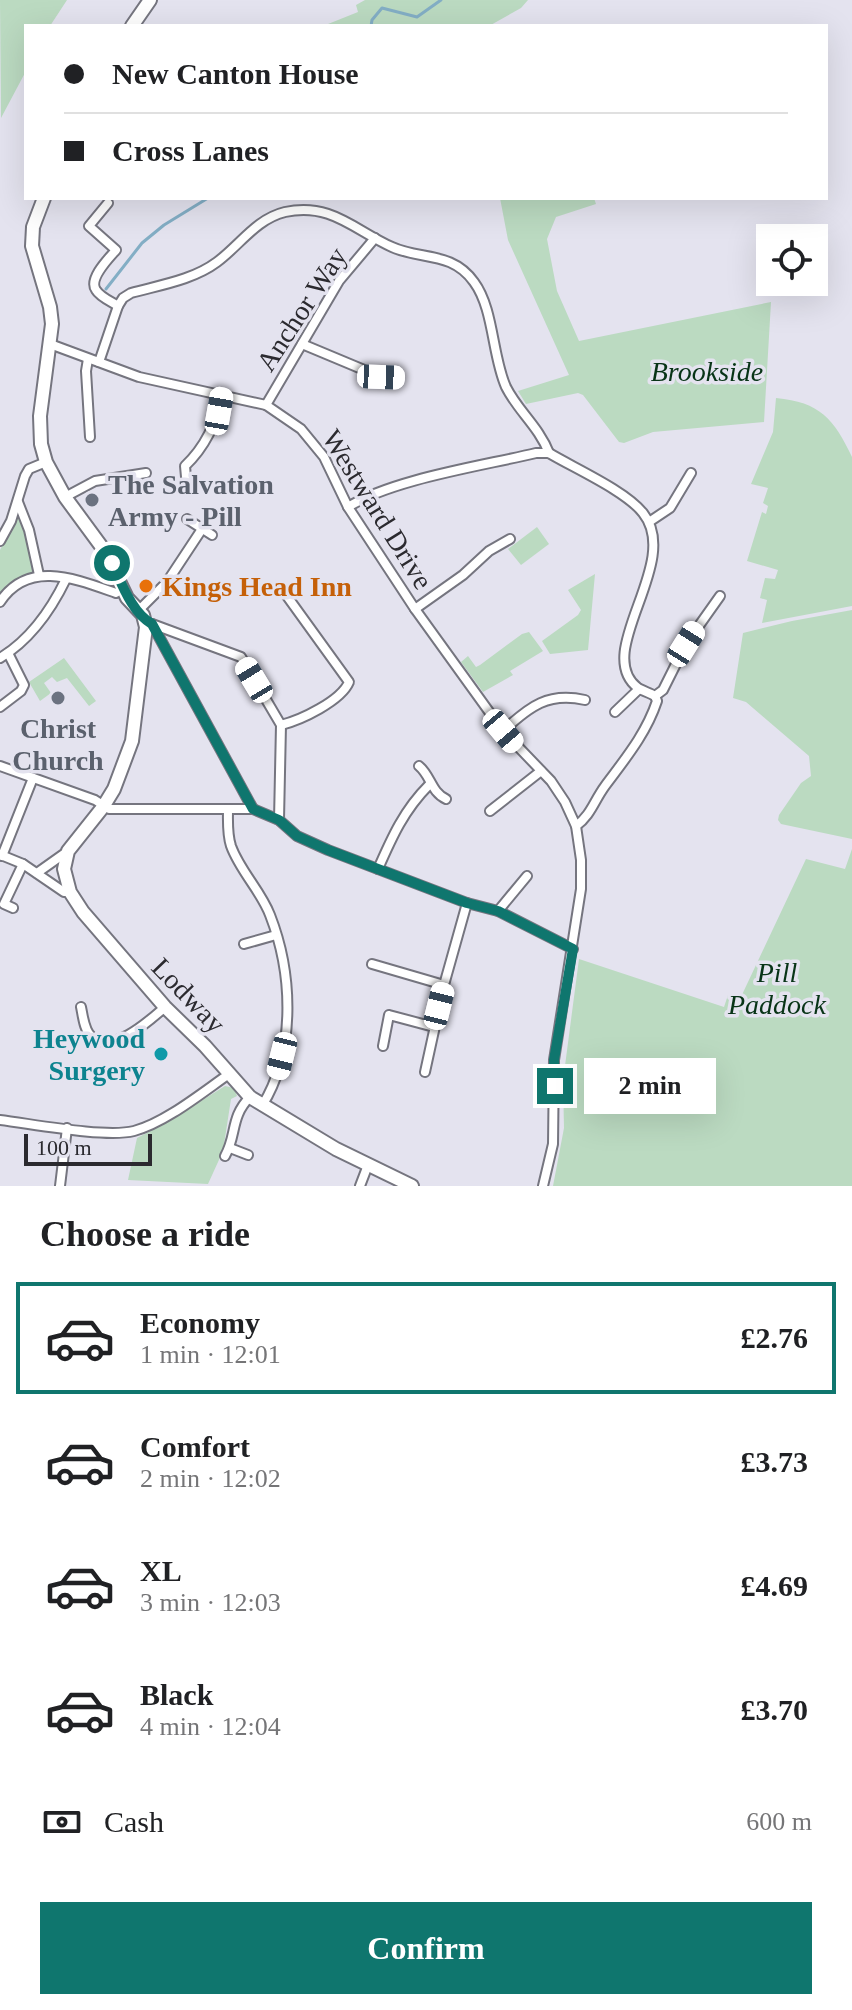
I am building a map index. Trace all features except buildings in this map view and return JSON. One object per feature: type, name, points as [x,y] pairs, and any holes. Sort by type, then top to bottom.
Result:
[{"type":"street","points":[[133,24],[150,0]]},
{"type":"street","points":[[43,200],[33,227],[32,246],[50,307],[50,344],[40,416],[41,444],[46,462],[65,497],[104,550],[127,598],[146,618],[253,809]]},
{"type":"street","points":[[108,203],[89,226],[116,250],[94,280],[94,286],[118,306]]},
{"type":"street","points":[[99,362],[123,298],[202,271],[217,262],[266,219],[286,212],[321,211],[339,217],[401,250],[443,259],[460,268],[474,281],[482,297],[506,385],[534,423],[549,453]]},
{"type":"street","name":"Anchor Way","points":[[266,405],[339,281],[375,238]]},
{"type":"street","name":"Westward Drive","points":[[50,344],[139,377],[266,405],[281,413],[313,442],[348,507],[415,609],[503,731],[551,781],[576,826]]},
{"type":"street","points":[[302,344],[381,377],[398,378]]},
{"type":"street","points":[[88,359],[90,437]]},
{"type":"street","points":[[186,477],[185,466],[197,453],[216,421],[222,394]]},
{"type":"street","points":[[348,507],[372,494],[422,480],[536,453],[549,453],[629,500],[649,522],[654,538],[653,558],[631,621],[625,662],[630,678],[639,689],[655,696],[657,701],[644,732],[602,789],[596,804],[576,826],[581,889],[554,1060],[553,1144],[543,1186]]},
{"type":"street","points":[[0,541],[29,469],[46,462]]},
{"type":"street","points":[[65,497],[95,481],[146,473]]},
{"type":"street","points":[[649,522],[670,508],[691,473]]},
{"type":"street","points":[[18,502],[29,530],[39,575]]},
{"type":"street","points":[[187,519],[212,535]]},
{"type":"street","points":[[37,873],[68,851],[103,807],[126,761],[132,741],[146,618],[202,529]]},
{"type":"street","points":[[415,609],[463,575],[483,554],[510,539]]},
{"type":"street","points":[[0,602],[21,581],[39,575],[116,593]]},
{"type":"street","points":[[0,707],[24,685],[4,656],[19,646],[47,613],[66,579]]},
{"type":"street","points":[[281,725],[299,720],[346,690],[349,682],[284,592]]},
{"type":"street","points":[[655,696],[663,690],[686,644],[720,596]]},
{"type":"street","points":[[146,618],[241,657],[281,725],[279,820]]},
{"type":"street","points":[[615,712],[639,689]]},
{"type":"street","points":[[503,731],[525,711],[562,695],[585,700]]},
{"type":"street","points":[[0,766],[95,800],[103,807],[136,810],[253,809],[279,820],[297,836],[467,903],[498,911],[573,949]]},
{"type":"street","points":[[419,766],[425,772],[429,785],[446,799]]},
{"type":"street","points":[[490,811],[541,771]]},
{"type":"street","points":[[33,778],[1,855],[23,864],[64,892],[70,892],[64,869],[68,851]]},
{"type":"street","points":[[378,869],[399,821],[429,785]]},
{"type":"street","points":[[228,809],[231,846],[270,914],[287,989],[286,1033],[277,1075],[262,1106]]},
{"type":"street","points":[[0,831],[9,835]]},
{"type":"street","points":[[13,908],[4,904],[23,864]]},
{"type":"street","points":[[498,911],[527,876]]},
{"type":"street","name":"Lodway","points":[[70,892],[83,912],[165,1007],[250,1097],[368,1165],[412,1186]]},
{"type":"street","points":[[425,1072],[444,985],[467,903]]},
{"type":"street","points":[[244,944],[276,935]]},
{"type":"street","points":[[372,964],[444,985]]},
{"type":"street","points":[[81,1007],[88,1033],[94,1039],[101,1040],[130,1035],[165,1007]]},
{"type":"street","points":[[383,1046],[389,1015],[434,1027]]},
{"type":"street","points":[[0,1120],[121,1133],[138,1130],[174,1111],[229,1074]]},
{"type":"street","points":[[248,1155],[227,1152],[234,1119],[239,1108],[250,1097]]},
{"type":"street","points":[[60,1186],[67,1128]]},
{"type":"street","points":[[360,1186],[368,1165]]},
{"type":"green space","points":[[0,0],[67,0],[51,24],[24,24],[24,75],[1,118]]},
{"type":"green space","points":[[365,0],[528,0],[521,8],[493,24],[328,24],[358,12],[356,5]]},
{"type":"green space","name":"Brookside","points":[[500,200],[595,200],[596,204],[556,217],[547,239],[557,291],[579,341],[771,302],[764,422],[653,432],[624,443],[619,442],[583,395],[578,393],[526,404],[518,391],[569,375],[508,240]]},
{"type":"green space","points":[[776,398],[815,408],[839,432],[852,457],[852,606],[762,623],[767,600],[760,598],[765,578],[775,579],[778,570],[747,561],[762,512],[766,514],[768,506],[763,503],[768,488],[751,484],[773,432]]},
{"type":"green space","points":[[20,516],[35,564],[31,574],[0,596],[0,550]]},
{"type":"green space","points":[[537,527],[549,544],[521,565],[508,549]]},
{"type":"green space","points":[[595,574],[588,650],[550,654],[542,641],[581,610],[568,590]]},
{"type":"green space","points":[[852,610],[852,839],[781,824],[779,815],[801,783],[811,776],[809,756],[746,702],[733,698],[743,633]]},
{"type":"green space","points":[[529,632],[543,651],[510,671],[513,675],[483,692],[461,662],[468,656],[476,667]]},
{"type":"green space","points":[[64,658],[96,701],[89,706],[67,678],[57,682],[52,677],[44,683],[51,693],[40,701],[29,682]]},
{"type":"green space","name":"Pill Paddock","points":[[852,849],[852,1186],[553,1186],[564,1128],[563,1081],[579,959],[724,1007],[728,995],[740,999],[806,859],[845,869]]},
{"type":"green space","points":[[225,1086],[234,1088],[237,1096],[231,1099],[223,1151],[208,1184],[128,1180],[137,1138]]},
{"type":"waterway","points":[[371,24],[382,8],[417,17],[441,0]]},
{"type":"waterway","points":[[106,289],[142,243],[164,225],[205,200]]},
{"type":"place","name":"The Salvation Army - Pill","points":[[92,500]]},
{"type":"place","name":"Kings Head Inn","points":[[146,586]]},
{"type":"place","name":"Christ Church","points":[[58,698]]},
{"type":"place","name":"Heywood Surgery","points":[[161,1054]]},
{"type":"route","points":[[112,563],[127,598],[152,624],[253,809],[279,820],[297,836],[328,850],[467,903],[498,911],[573,949],[554,1060],[555,1086]]}]
